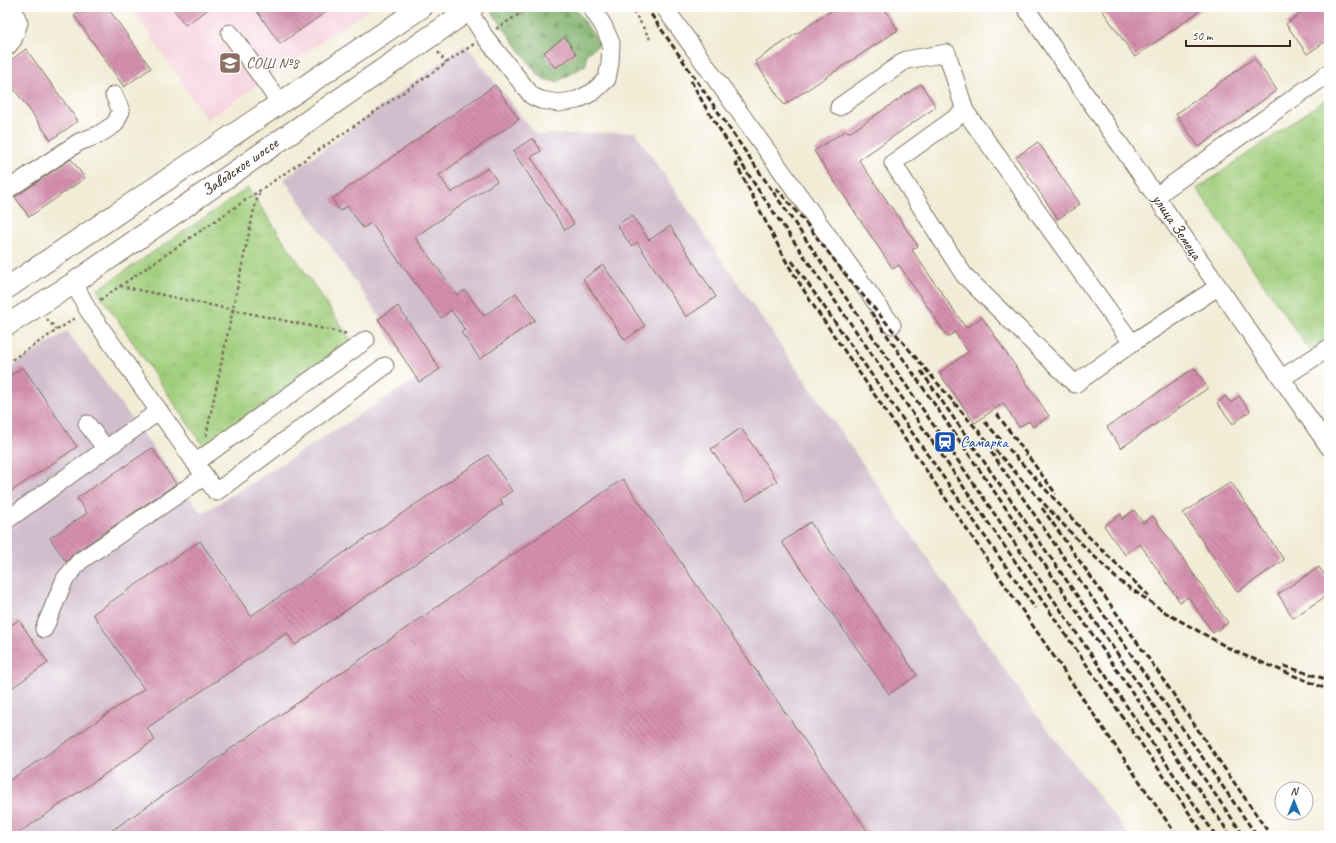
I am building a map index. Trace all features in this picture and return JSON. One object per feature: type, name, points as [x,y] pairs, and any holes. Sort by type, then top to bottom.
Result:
[{"type":"main road","name":"Заводское шоссе","points":[[7,288],[422,7]]},
{"type":"main road","name":"Заводское шоссе","points":[[8,323],[74,283],[470,8]]},
{"type":"street","points":[[7,46],[12,40],[19,23],[12,7]]},
{"type":"street","points":[[470,8],[485,37],[532,96],[541,100],[559,103],[577,100],[593,92],[607,79],[611,43],[603,25],[592,7]]},
{"type":"street","points":[[664,7],[892,325]]},
{"type":"street","name":"улица Земеца","points":[[1025,7],[1329,447]]},
{"type":"street","points":[[230,33],[280,103]]},
{"type":"street","points":[[839,107],[906,60],[947,53],[965,111],[1132,343]]},
{"type":"street","points":[[1156,196],[1329,73]]},
{"type":"street","points":[[7,190],[79,142],[98,135],[115,124],[121,112],[114,95]]},
{"type":"street","points":[[965,111],[893,163],[964,275],[1075,384],[1132,343],[1218,287]]},
{"type":"street","points":[[74,283],[88,310],[159,411],[201,466],[216,492],[385,366]]},
{"type":"street","points":[[44,629],[65,579],[80,561],[366,340]]},
{"type":"street","points":[[1282,378],[1329,348]]},
{"type":"street","points":[[7,520],[159,411]]},
{"type":"street","points":[[87,424],[106,449]]},
{"type":"path","points":[[7,363],[88,310],[120,286],[530,7]]},
{"type":"path","points":[[630,7],[650,39]]},
{"type":"path","points":[[201,466],[232,310],[254,209],[260,191]]},
{"type":"path","points":[[120,286],[349,334]]},
{"type":"shaded area","name":"СОШ №8","points":[[131,7],[373,7],[207,120]]},
{"type":"shaded area","points":[[465,44],[536,135],[635,132],[1033,710],[1129,836],[7,836],[7,370],[67,331],[202,514],[421,376],[284,179]]},
{"type":"green space","points":[[499,7],[574,7],[600,44],[586,54],[586,65],[557,82],[545,80],[537,74],[492,12]]},
{"type":"green space","points":[[1329,97],[1329,340],[1311,352],[1197,189]]},
{"type":"green space","points":[[248,188],[351,340],[204,447],[97,290]]},
{"type":"building","points":[[85,7],[107,7],[151,68],[124,87],[74,15]]},
{"type":"building","points":[[172,7],[212,7],[185,25]]},
{"type":"building","points":[[254,7],[333,7],[280,44]]},
{"type":"building","points":[[837,7],[883,7],[898,30],[784,105],[755,61]]},
{"type":"building","points":[[1100,7],[1205,7],[1135,57]]},
{"type":"building","points":[[1309,7],[1329,7],[1329,39],[1307,54],[1286,24]]},
{"type":"building","points":[[565,37],[576,54],[555,68],[544,52]]},
{"type":"building","points":[[26,49],[78,121],[51,140],[7,79],[7,63]]},
{"type":"building","points":[[1254,58],[1277,90],[1199,147],[1176,114]]},
{"type":"building","points":[[921,84],[936,107],[859,160],[918,246],[912,250],[966,328],[982,317],[1049,416],[1033,427],[1029,421],[1019,427],[1003,403],[975,423],[939,373],[968,352],[955,332],[948,337],[899,265],[893,269],[814,151],[845,131],[851,132]]},
{"type":"building","points":[[495,85],[519,119],[439,175],[451,193],[488,168],[497,181],[415,237],[457,295],[465,290],[484,316],[516,293],[535,320],[480,359],[461,332],[465,330],[451,310],[441,318],[371,223],[363,228],[347,206],[340,211],[332,199]]},
{"type":"building","points":[[533,138],[541,151],[531,157],[574,224],[565,230],[513,151]]},
{"type":"building","points":[[1038,142],[1080,204],[1058,219],[1016,157]]},
{"type":"building","points":[[71,159],[85,178],[29,217],[15,197]]},
{"type":"building","points":[[632,215],[649,240],[670,226],[716,297],[686,317],[637,242],[631,246],[617,225]]},
{"type":"building","points":[[603,265],[645,326],[625,340],[583,279]]},
{"type":"building","points":[[398,306],[440,369],[419,382],[378,319]]},
{"type":"building","points":[[23,367],[77,447],[7,494],[7,378]]},
{"type":"building","points":[[1194,368],[1208,388],[1121,448],[1107,427]]},
{"type":"building","points":[[1225,396],[1231,403],[1239,396],[1250,411],[1233,424],[1217,403]]},
{"type":"building","points":[[741,428],[777,481],[747,501],[711,449]]},
{"type":"building","points":[[152,448],[176,484],[74,553],[66,562],[50,538],[87,513],[77,498]]},
{"type":"building","points":[[488,455],[512,491],[500,499],[503,504],[295,645],[287,633],[147,728],[155,740],[14,836],[7,836],[7,782],[144,689],[93,614],[200,541],[251,616]]},
{"type":"building","points":[[623,479],[871,836],[104,836],[290,708]]},
{"type":"building","points":[[1231,482],[1284,560],[1237,592],[1183,513]]},
{"type":"building","points":[[1134,510],[1143,523],[1153,516],[1228,623],[1213,633],[1188,597],[1180,602],[1140,544],[1125,555],[1104,526],[1121,514],[1122,519]]},
{"type":"building","points":[[810,522],[917,675],[889,694],[782,542]]},
{"type":"building","points":[[1319,567],[1329,581],[1329,594],[1293,618],[1278,594]]},
{"type":"building","points":[[19,620],[48,663],[7,691],[7,628]]},
{"type":"railway","points":[[646,7],[1216,836]]},
{"type":"railway","points":[[691,81],[706,108],[759,191],[1205,836]]},
{"type":"railway","points":[[735,162],[787,263],[813,305],[1177,836]]},
{"type":"railway","points":[[776,188],[801,217],[845,274],[967,418],[1074,536],[1118,580],[1168,614],[1234,651],[1329,690]]},
{"type":"railway","points":[[792,261],[1035,608]]},
{"type":"railway","points":[[871,312],[1231,836]]},
{"type":"railway","points":[[921,371],[1244,836]]},
{"type":"railway","points":[[997,414],[1056,494]]},
{"type":"railway","points":[[985,422],[1088,536],[1149,596]]},
{"type":"railway","points":[[991,452],[1257,836]]},
{"type":"railway","points":[[1042,508],[1156,669],[1271,836]]},
{"type":"railway","points":[[1284,666],[1329,680]]},
{"type":"place","name":"СОШ №8","points":[[230,63]]},
{"type":"place","name":"Самарка","points":[[945,442]]}]
